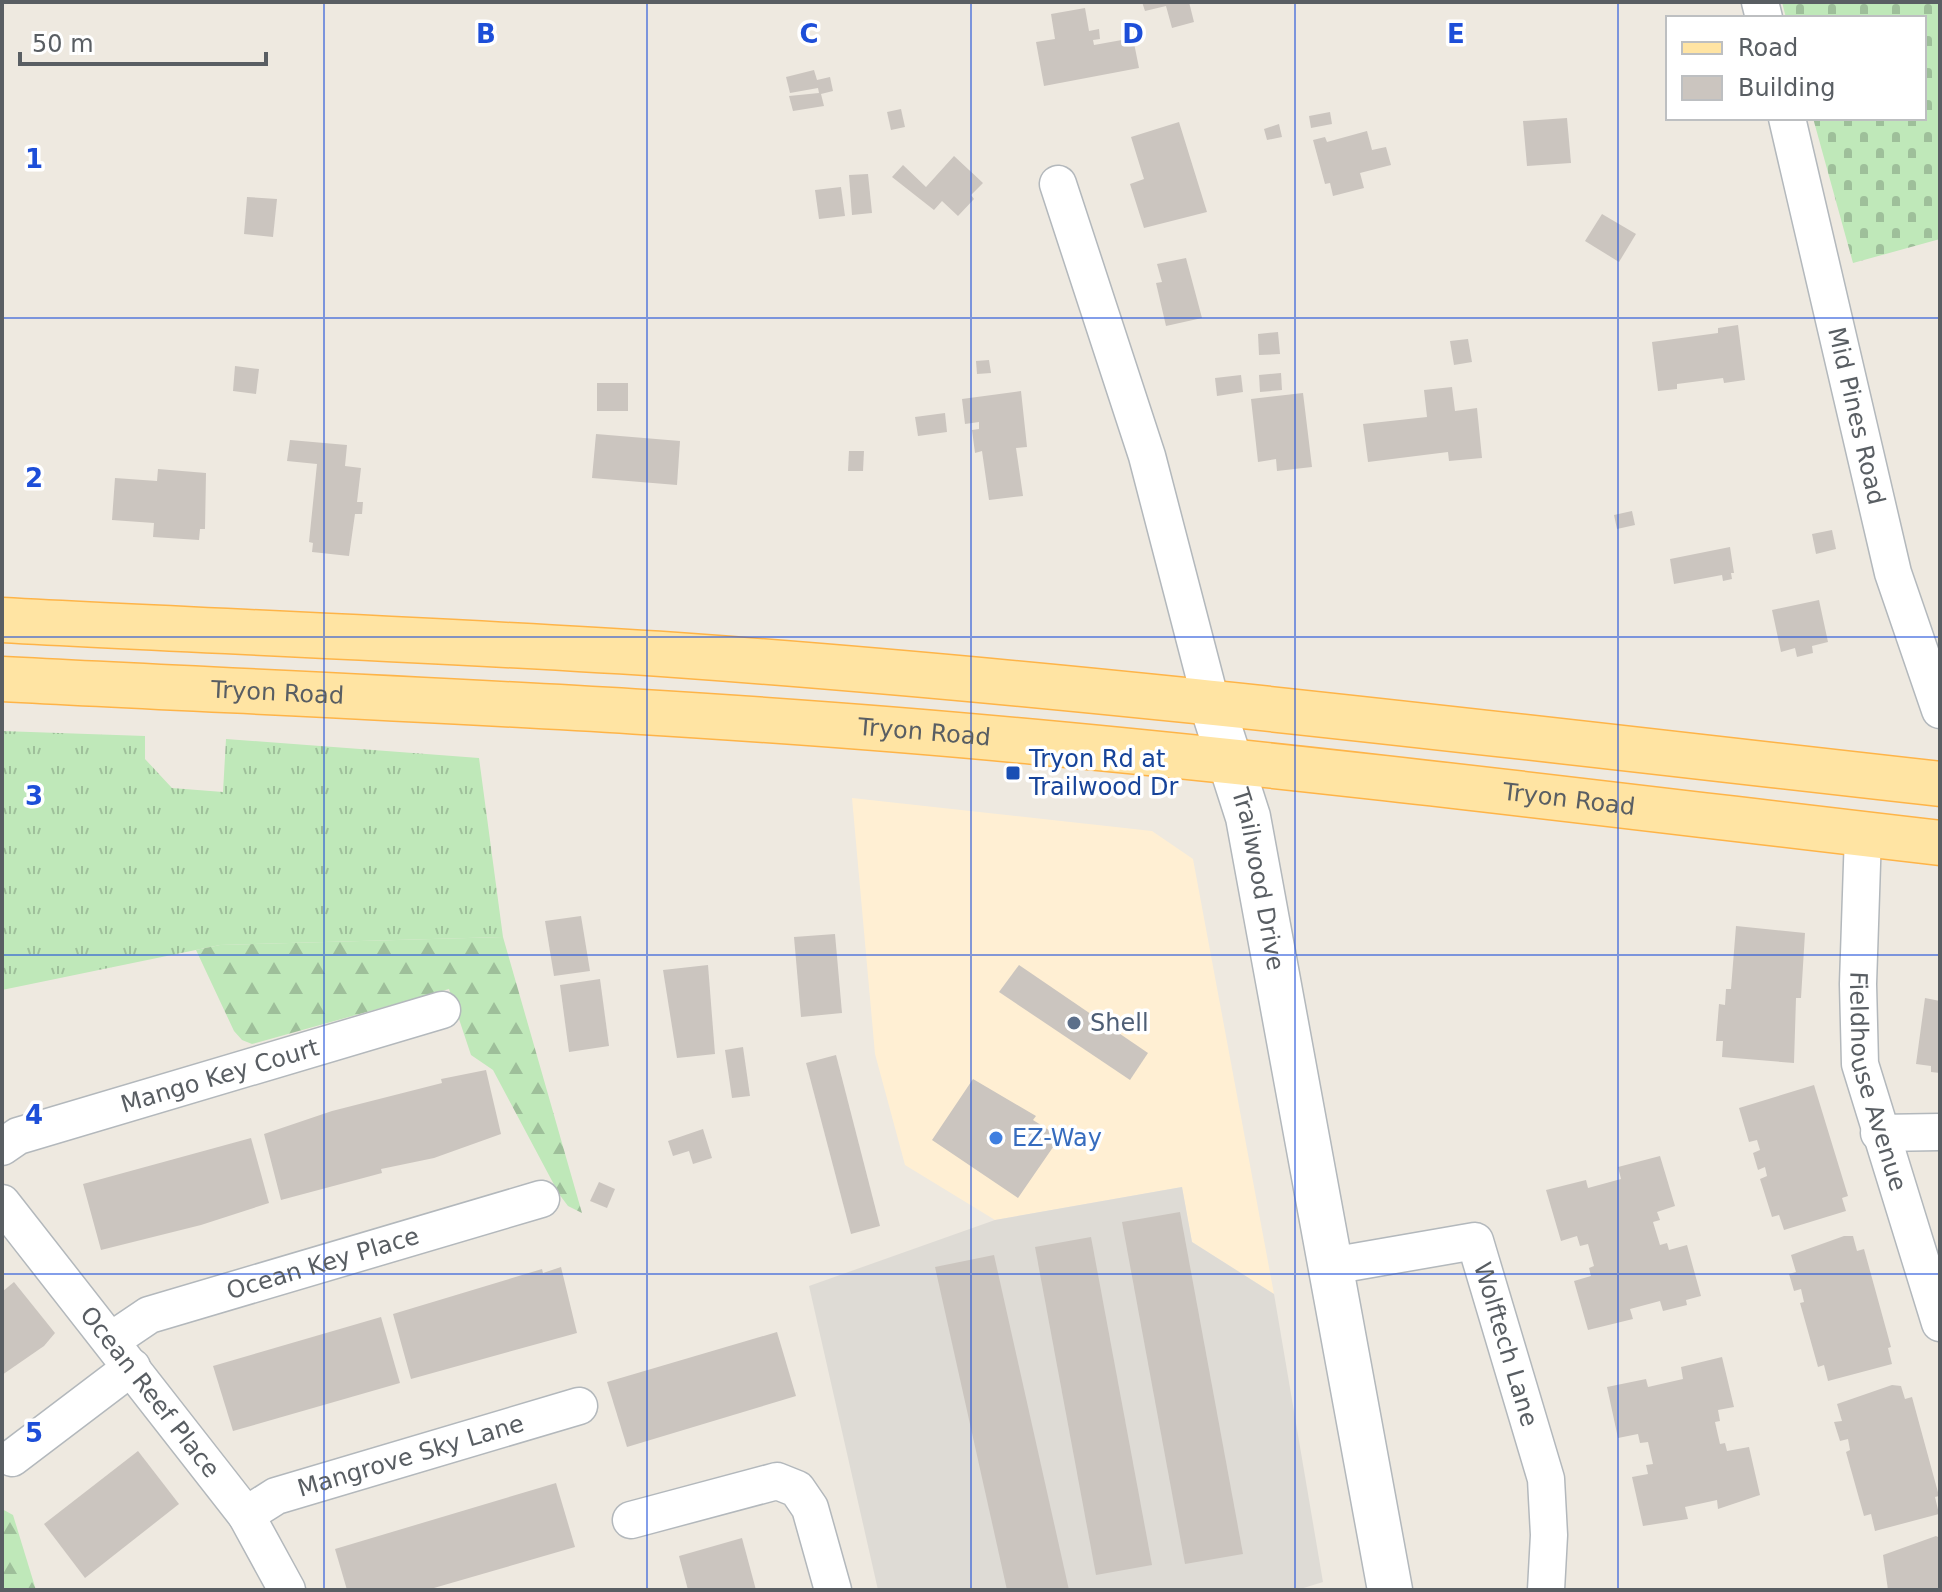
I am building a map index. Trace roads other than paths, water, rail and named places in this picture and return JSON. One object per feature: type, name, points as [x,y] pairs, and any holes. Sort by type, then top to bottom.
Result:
[{"type":"main road","points":[[2,620],[675,655],[1211,702],[1940,784]]},
{"type":"main road","name":"Tryon Road","points":[[2,679],[692,715],[1037,742],[1940,843]]},
{"type":"street","name":"Mid Pines Road","points":[[1787,120],[1893,573],[1940,710]]},
{"type":"street","name":"Trailwood Drive","points":[[1058,184],[1147,456],[1211,702],[1248,817],[1390,1590]]},
{"type":"street","name":"Fieldhouse Avenue","points":[[1863,834],[1858,984],[1860,1064],[1940,1323]]},
{"type":"street","name":"Mango Key Court","points":[[2,1147],[18,1136],[442,1010]]},
{"type":"street","points":[[1879,1133],[1940,1132]]},
{"type":"street","name":"Ocean Key Place","points":[[12,1458],[122,1353],[149,1315],[541,1199]]},
{"type":"street","name":"Ocean Reef Place","points":[[3,1205],[246,1515],[279,1588]]},
{"type":"street","name":"Wolftech Lane","points":[[1331,1266],[1475,1241],[1546,1479],[1549,1535],[1546,1590]]},
{"type":"street","name":"Mangrove Sky Lane","points":[[246,1515],[276,1496],[579,1406]]},
{"type":"street","points":[[631,1520],[777,1481],[797,1489],[810,1508],[833,1590]]},
{"type":"place","name":"Tryon Rd at Trailwood Dr","points":[[1013,773]]},
{"type":"place","name":"Shell","points":[[1074,1023]]},
{"type":"place","name":"EZ-Way","points":[[996,1138]]}]
